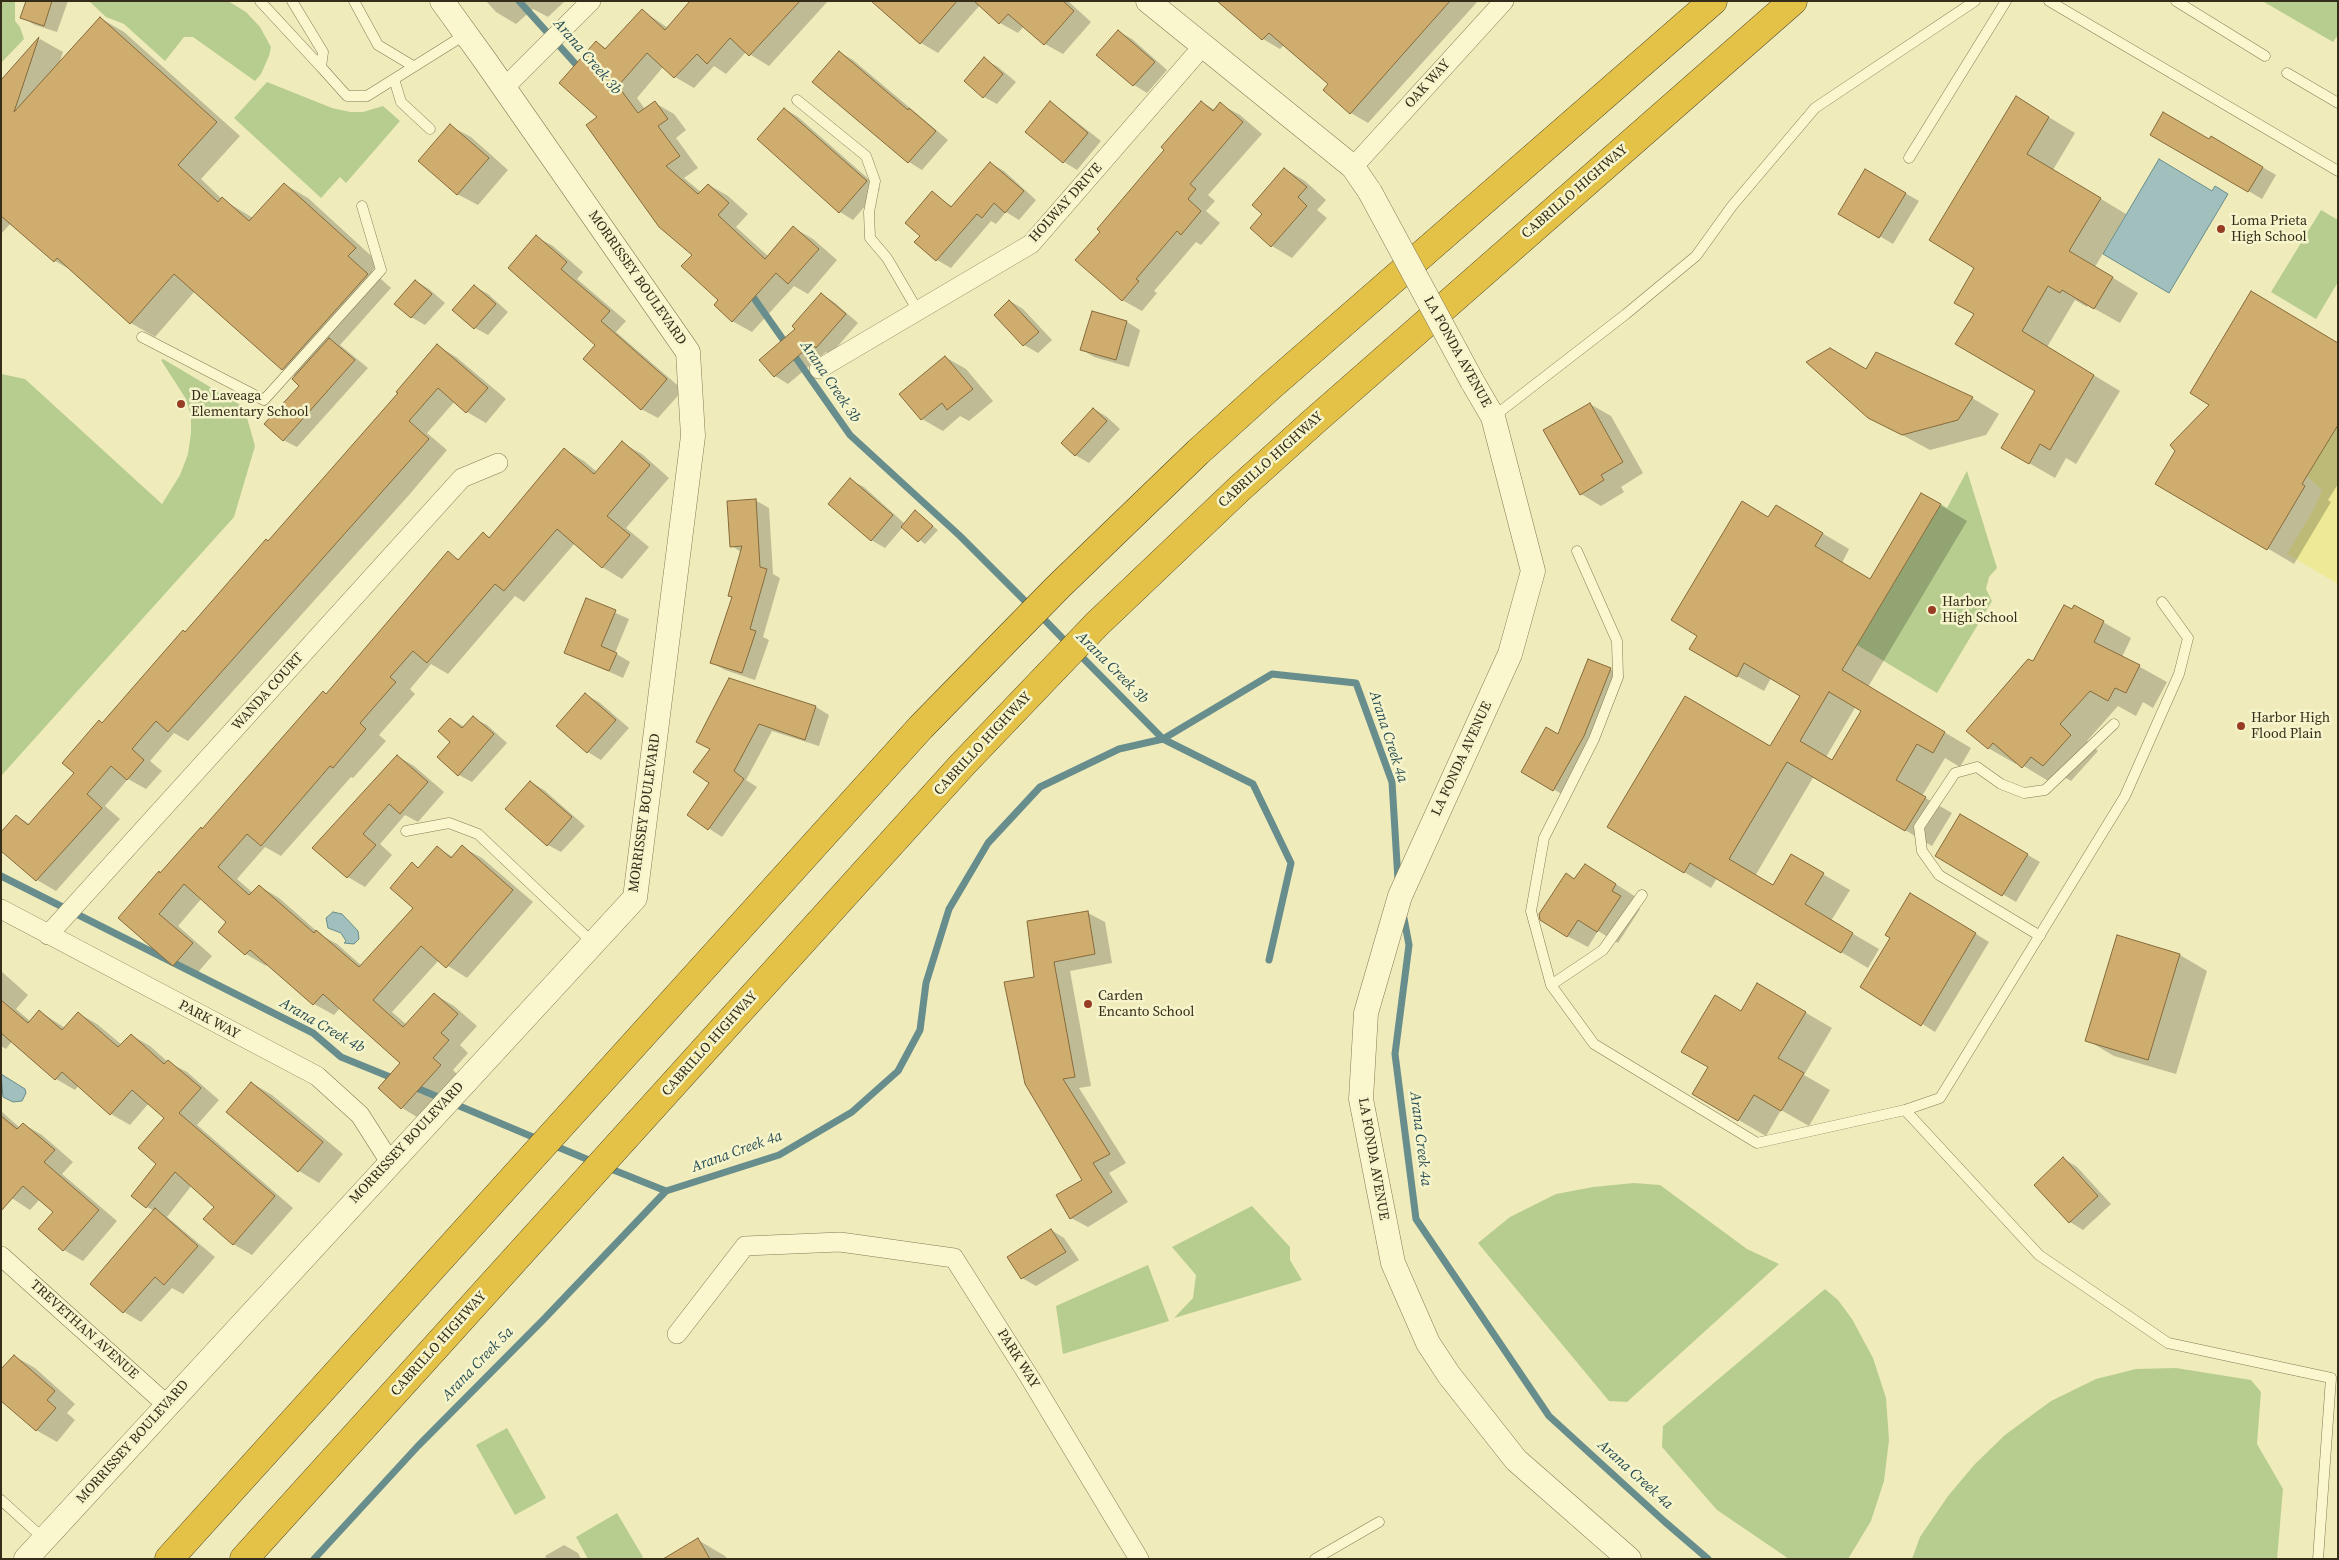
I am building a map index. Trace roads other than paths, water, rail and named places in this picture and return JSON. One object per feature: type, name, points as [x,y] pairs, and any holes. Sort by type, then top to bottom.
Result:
[{"type":"highway","points":[[168,1559],[922,727],[1058,586],[1198,452],[1271,386],[1714,1]]},
{"type":"highway","name":"CABRILLO HIGHWAY","points":[[244,1559],[962,765],[1097,624],[1231,496],[1311,424],[1793,1]]},
{"type":"highway","points":[[156,1559],[268,1450]]},
{"type":"street","name":"MORRISSEY BOULEVARD","points":[[26,1559],[634,898],[693,436],[688,352],[442,1]]},
{"type":"street","points":[[504,88],[591,1]]},
{"type":"street","name":"LA FONDA AVENUE","points":[[1148,1],[1353,167],[1370,192],[1493,418],[1533,571],[1510,654],[1400,896],[1366,1013],[1361,1099],[1393,1263],[1428,1344],[1449,1375],[1516,1460],[1629,1559]]},
{"type":"street","name":"OAK WAY","points":[[1353,167],[1504,1]]},
{"type":"street","name":"HOLWAY DRIVE","points":[[820,369],[1032,244],[1203,46]]},
{"type":"street","name":"WANDA COURT","points":[[48,935],[462,478],[498,463]]},
{"type":"street","name":"PARK WAY","points":[[1,909],[317,1076],[360,1115],[390,1162]]},
{"type":"street","name":"PARK WAY","points":[[677,1334],[746,1246],[840,1242],[954,1258],[1030,1378],[1139,1559]]},
{"type":"street","name":"TREVETHAN AVENUE","points":[[1,1256],[167,1405]]},
{"type":"lane","points":[[260,1],[347,96],[367,96],[466,34]]},
{"type":"lane","points":[[292,1],[323,52],[321,67]]},
{"type":"lane","points":[[354,1],[378,45],[413,66]]},
{"type":"lane","points":[[1493,418],[1626,314],[1696,256],[1732,206],[1815,108],[1975,1]]},
{"type":"lane","points":[[1909,158],[2006,1]]},
{"type":"lane","points":[[2049,1],[2338,171]]},
{"type":"lane","points":[[2176,1],[2264,56]]},
{"type":"lane","points":[[2286,73],[2338,103]]},
{"type":"lane","points":[[394,79],[401,102],[430,129]]},
{"type":"lane","points":[[797,100],[866,156],[875,181],[869,212],[870,238],[887,258],[918,311]]},
{"type":"lane","points":[[142,337],[264,400],[381,270],[362,206]]},
{"type":"lane","points":[[1577,551],[1617,641],[1618,677],[1594,739],[1544,838],[1530,911],[1551,985],[1594,1044],[1757,1142],[1904,1110],[1940,1098],[2125,796],[2178,674],[2188,638],[2162,602]]},
{"type":"lane","points":[[2040,936],[1938,875],[1922,851],[1919,827],[1954,773],[1977,767],[2001,784],[2024,793],[2045,790],[2114,724]]},
{"type":"lane","points":[[406,831],[449,822],[478,834],[593,943]]},
{"type":"lane","points":[[1551,985],[1603,950],[1642,895]]},
{"type":"lane","points":[[1904,1110],[2038,1255],[2168,1343],[2331,1378],[2318,1559]]},
{"type":"lane","points":[[1,1500],[44,1539]]},
{"type":"lane","points":[[1315,1559],[1379,1522]]},
{"type":"water","points":[[2159,159],[2212,191],[2215,186],[2228,194],[2169,293],[2103,254]]},
{"type":"water","points":[[333,912],[342,914],[358,931],[359,939],[354,944],[344,943],[346,941],[341,933],[328,928],[326,918]]},
{"type":"water","points":[[1,1074],[25,1089],[26,1093],[22,1101],[13,1102],[3,1097]]},
{"type":"waterway","name":"Arana Creek 3b","points":[[519,1],[581,70]]},
{"type":"waterway","name":"Arana Creek 3b","points":[[749,291],[850,435],[960,536],[1030,606]]},
{"type":"waterway","name":"Arana Creek 3b","points":[[1038,613],[1069,645]]},
{"type":"waterway","points":[[1077,652],[1163,739],[1253,784],[1291,863],[1269,960]]},
{"type":"waterway","name":"Arana Creek 4a","points":[[666,1191],[779,1155],[852,1112],[898,1071],[920,1030],[926,983],[949,909],[988,843],[1040,787],[1119,749],[1163,739],[1272,674],[1356,683],[1392,782],[1398,880]]},
{"type":"waterway","name":"Arana Creek 4b","points":[[1,876],[313,1033],[341,1057],[395,1079]]},
{"type":"waterway","name":"Arana Creek 4a","points":[[1403,913],[1409,945],[1395,1054],[1416,1219],[1549,1416],[1708,1559]]},
{"type":"waterway","name":"Arana Creek 4b","points":[[412,1086],[540,1140]]},
{"type":"waterway","name":"Arana Creek 4b","points":[[553,1145],[596,1163]]},
{"type":"waterway","name":"Arana Creek 4b","points":[[606,1167],[666,1191]]},
{"type":"waterway","name":"Arana Creek 5a","points":[[314,1559],[418,1446],[544,1319],[666,1191]]},
{"type":"place","name":"Loma Prieta High School","points":[[2221,229]]},
{"type":"place","name":"De Laveaga Elementary School","points":[[181,404]]},
{"type":"place","name":"Harbor High School","points":[[1932,610]]},
{"type":"place","name":"Harbor High Flood Plain","points":[[2241,726]]},
{"type":"place","name":"Carden Encanto School","points":[[1088,1004]]}]
